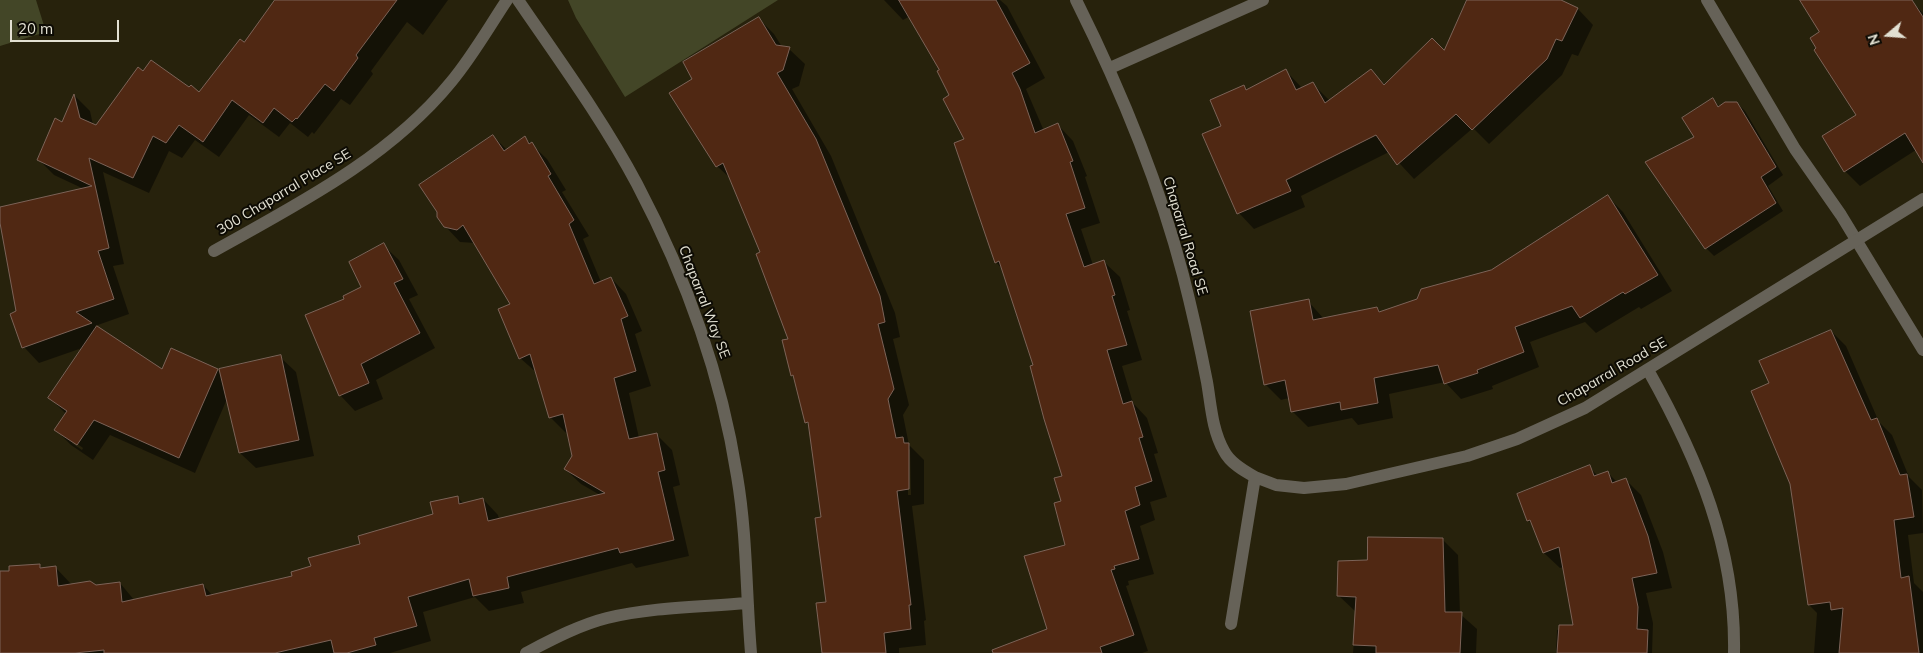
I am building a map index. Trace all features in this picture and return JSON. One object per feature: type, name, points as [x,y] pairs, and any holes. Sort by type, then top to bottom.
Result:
[{"type":"street","name":"300 Chaparral Place SE","points":[[214,251],[302,201],[364,161],[404,128],[451,82],[507,0]]},
{"type":"street","name":"Chaparral Way SE","points":[[518,0],[594,112],[637,183],[670,253],[693,309],[712,365],[738,477],[751,653]]},
{"type":"street","name":"Chaparral Road SE","points":[[1076,0],[1110,68],[1142,149],[1176,249],[1203,362],[1214,427],[1224,452],[1239,468],[1276,485],[1304,488],[1329,486],[1407,471],[1467,456],[1517,439],[1584,408],[1923,199]]},
{"type":"street","points":[[1110,68],[1262,0]]},
{"type":"street","points":[[1707,0],[1795,149],[1856,240],[1923,350]]},
{"type":"street","points":[[1648,370],[1687,442],[1709,499],[1722,544],[1731,591],[1734,653]]},
{"type":"street","points":[[1231,624],[1255,477]]},
{"type":"street","points":[[526,653],[555,638],[606,618],[653,610],[747,603]]},
{"type":"green space","points":[[0,0],[36,0],[46,32],[0,46]]},
{"type":"green space","points":[[568,0],[778,0],[625,97],[576,18]]},
{"type":"building","points":[[275,0],[397,0],[356,55],[358,58],[334,91],[325,84],[297,119],[292,122],[274,108],[263,123],[232,100],[203,142],[179,125],[166,143],[153,136],[133,178],[89,158],[109,248],[98,251],[114,299],[76,312],[92,323],[22,348],[10,314],[16,311],[0,223],[0,207],[92,186],[37,160],[55,118],[62,122],[74,94],[80,118],[96,125],[138,67],[143,71],[151,60],[199,92],[240,39],[244,42]]},
{"type":"building","points":[[899,0],[996,0],[1030,63],[1012,73],[1020,89],[1035,133],[1058,123],[1073,161],[1070,162],[1085,208],[1066,214],[1084,267],[1104,260],[1115,295],[1112,296],[1127,345],[1107,350],[1123,404],[1132,401],[1143,437],[1139,438],[1152,481],[1135,487],[1140,505],[1125,511],[1139,559],[1114,566],[1115,569],[1111,570],[1134,635],[1100,647],[1102,653],[993,653],[992,650],[1047,629],[1024,556],[1065,545],[1054,503],[1061,501],[1054,478],[1062,476],[1030,366],[1033,365],[999,261],[995,263],[954,143],[964,139],[943,99],[949,95],[937,71],[939,70]]},
{"type":"building","points":[[1467,0],[1561,0],[1578,8],[1562,41],[1556,39],[1547,59],[1472,130],[1456,114],[1397,165],[1376,135],[1286,180],[1291,191],[1237,214],[1202,134],[1221,126],[1210,100],[1244,85],[1246,90],[1286,69],[1296,90],[1313,82],[1325,103],[1371,69],[1384,85],[1432,38],[1444,50]]},
{"type":"building","points":[[1800,0],[1912,0],[1923,17],[1923,163],[1905,133],[1844,172],[1822,136],[1856,115],[1814,50],[1816,48],[1810,38],[1819,32]]},
{"type":"building","points":[[759,17],[776,45],[790,47],[783,70],[777,73],[816,139],[880,296],[885,322],[878,324],[894,389],[888,399],[896,438],[903,437],[904,443],[909,443],[909,489],[897,491],[911,605],[909,605],[911,629],[884,633],[886,653],[822,653],[816,603],[826,602],[815,518],[821,517],[808,422],[805,423],[782,340],[788,339],[756,254],[760,252],[723,163],[716,167],[669,93],[692,79],[683,62]]},
{"type":"building","points":[[1713,98],[1718,107],[1725,102],[1737,102],[1776,167],[1761,177],[1776,203],[1705,249],[1645,162],[1694,137],[1682,118]]},
{"type":"building","points":[[493,135],[504,151],[525,136],[529,144],[532,142],[551,174],[548,176],[574,220],[569,224],[594,284],[611,277],[628,316],[621,319],[636,371],[614,378],[629,439],[657,433],[665,470],[658,472],[674,540],[620,553],[618,548],[507,577],[509,588],[473,596],[469,579],[408,597],[417,626],[374,638],[376,645],[347,653],[334,653],[331,640],[275,653],[104,653],[104,650],[75,653],[0,653],[0,571],[9,571],[9,566],[40,564],[40,568],[56,566],[58,586],[90,581],[96,585],[120,582],[122,602],[203,584],[206,596],[292,576],[291,572],[311,566],[308,558],[360,544],[358,536],[433,514],[430,502],[458,496],[459,504],[483,498],[488,521],[605,493],[564,469],[572,456],[563,414],[549,418],[530,354],[519,359],[498,309],[510,304],[463,225],[457,230],[444,227],[437,217],[437,212],[419,185]]},
{"type":"building","points":[[1608,195],[1658,275],[1625,294],[1623,292],[1580,318],[1572,306],[1515,327],[1524,352],[1477,370],[1478,373],[1444,384],[1438,365],[1374,378],[1378,403],[1341,410],[1340,402],[1291,412],[1285,380],[1264,385],[1250,311],[1309,299],[1313,320],[1377,307],[1379,312],[1417,299],[1421,289],[1491,270]]},
{"type":"building","points":[[384,243],[403,279],[394,283],[420,333],[361,364],[369,383],[339,396],[305,315],[344,299],[343,296],[361,287],[349,262]]},
{"type":"building","points":[[97,326],[162,369],[171,348],[218,369],[179,458],[94,420],[77,445],[54,430],[67,411],[48,398]]},
{"type":"building","points":[[1831,330],[1871,420],[1877,418],[1900,475],[1907,474],[1914,517],[1894,520],[1901,578],[1909,576],[1919,653],[1839,653],[1843,608],[1831,610],[1830,602],[1808,605],[1790,484],[1751,391],[1769,383],[1759,361]]},
{"type":"building","points":[[281,355],[299,440],[239,453],[219,369]]},
{"type":"building","points":[[1590,465],[1594,476],[1608,471],[1612,483],[1626,478],[1648,536],[1657,573],[1632,578],[1638,607],[1637,629],[1648,630],[1647,653],[1557,653],[1559,625],[1573,625],[1559,547],[1543,553],[1530,520],[1527,521],[1517,494]]},
{"type":"building","points":[[1368,537],[1443,538],[1445,612],[1462,612],[1460,653],[1376,653],[1376,646],[1353,645],[1356,597],[1337,596],[1338,561],[1367,560]]}]
